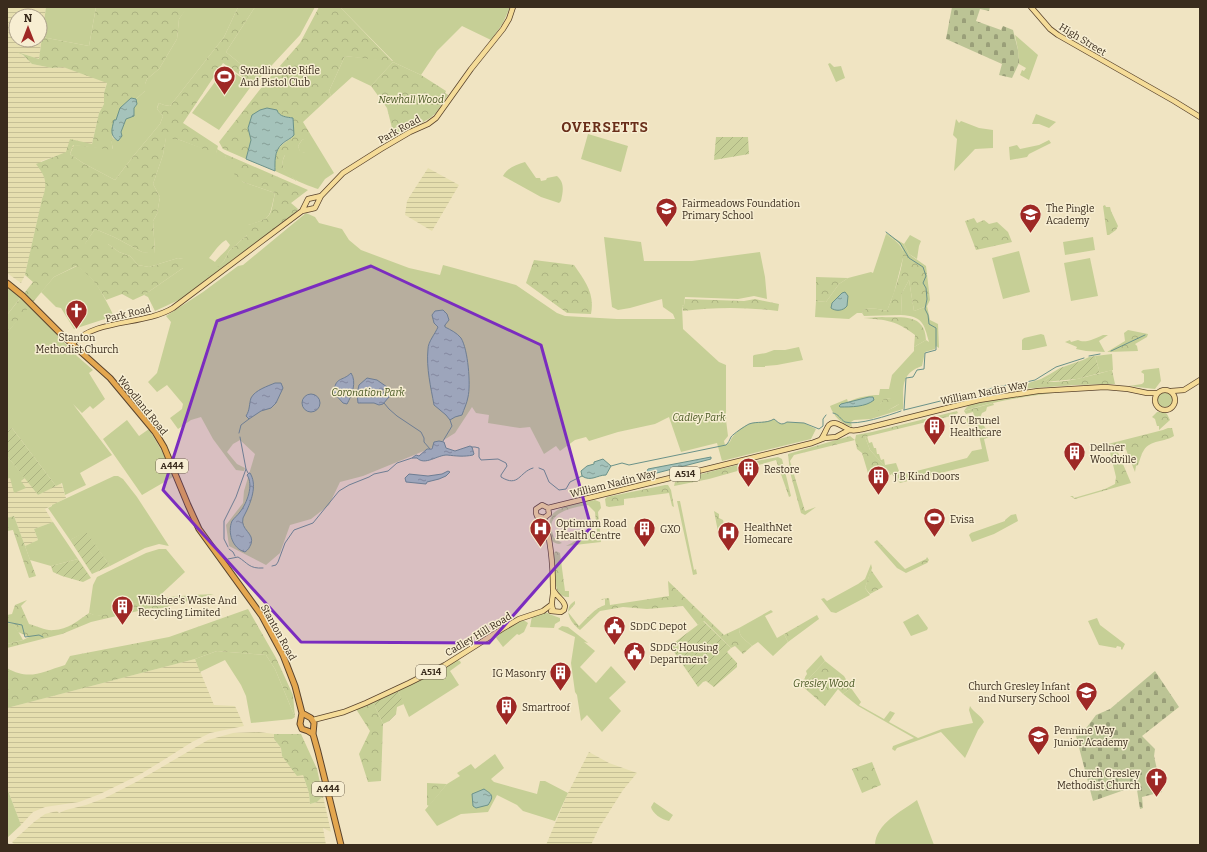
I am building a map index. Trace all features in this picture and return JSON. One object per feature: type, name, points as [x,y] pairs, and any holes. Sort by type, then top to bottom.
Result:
[{"type":"highway","name":"Woodland Road","points":[[7,283],[23,296],[72,344],[110,378],[155,432],[164,447],[199,529],[226,567]]},
{"type":"highway","name":"Stanton Road","points":[[226,567],[257,611],[279,646],[295,686],[302,713]]},
{"type":"highway","points":[[302,713],[313,720],[313,727],[308,731]]},
{"type":"highway","name":"A444","points":[[301,720],[302,713]]},
{"type":"highway","points":[[307,716],[302,718],[300,724],[301,728],[313,734]]},
{"type":"highway","name":"A444","points":[[313,727],[313,734],[341,845]]},
{"type":"main road","name":"Park Road","points":[[302,211],[315,208],[316,203],[321,196],[335,180],[349,169],[436,118],[471,69],[503,29],[509,19],[513,7]]},
{"type":"main road","name":"High Street","points":[[1031,7],[1050,29],[1058,35],[1200,117]]},
{"type":"main road","points":[[316,203],[312,198],[321,196]]},
{"type":"main road","name":"Park Road","points":[[72,344],[80,336],[91,331],[168,312],[302,211],[308,199],[312,198]]},
{"type":"main road","points":[[306,204],[307,208],[310,209]]},
{"type":"main road","points":[[1147,393],[1159,408],[1164,410],[1171,408],[1184,390],[1200,380]]},
{"type":"main road","name":"William Nadin Way","points":[[840,434],[850,430],[877,426],[979,400],[1038,391],[1085,387],[1112,387],[1147,393],[1158,393]]},
{"type":"main road","points":[[1155,402],[1158,393],[1164,390],[1184,390]]},
{"type":"main road","points":[[1171,391],[1175,396],[1175,401]]},
{"type":"main road","points":[[821,439],[831,423],[837,423],[850,430]]},
{"type":"main road","points":[[840,425],[840,434]]},
{"type":"main road","points":[[827,430],[829,435],[833,437]]},
{"type":"main road","name":"A514","points":[[833,437],[840,434]]},
{"type":"main road","name":"William Nadin Way","points":[[548,508],[833,437]]},
{"type":"main road","name":"A514","points":[[548,508],[542,505],[536,510],[537,516],[544,518],[548,533],[554,591],[552,603]]},
{"type":"main road","points":[[544,518],[548,514],[548,508]]},
{"type":"main road","name":"A514","points":[[552,603],[559,599],[554,591]]},
{"type":"main road","points":[[552,603],[556,613],[561,612],[565,608],[564,603],[559,599]]},
{"type":"main road","name":"Cadley Hill Road","points":[[544,611],[552,603]]},
{"type":"main road","name":"Cadley Hill Road","points":[[313,720],[344,712],[366,703],[445,664],[515,622],[544,611],[554,611]]},
{"type":"highlighted area","points":[[371,266],[541,345],[591,527],[489,643],[301,642],[163,490],[217,321]]},
{"type":"shaded area","points":[[7,7],[46,7],[8,8],[8,48],[40,48],[39,59],[20,53],[32,64],[52,68],[63,67],[107,82],[104,93],[104,104],[99,113],[92,144],[41,161],[41,169],[46,182],[46,189],[42,199],[25,275],[21,283],[7,273]]},
{"type":"shaded area","points":[[428,168],[459,185],[432,231],[405,215],[407,201]]},
{"type":"shaded area","points":[[10,478],[21,481],[25,478],[38,495],[61,483],[66,498],[45,509],[53,522],[34,529],[38,540],[25,546],[14,516],[7,518],[7,479]]},
{"type":"shaded area","points":[[195,659],[214,705],[235,706],[244,726],[210,733],[192,742],[139,775],[100,794],[79,802],[45,807],[33,812],[21,825],[7,788],[7,708]]},
{"type":"shaded area","points":[[259,732],[274,734],[274,739],[281,748],[282,756],[303,775],[309,793],[310,804],[317,802],[323,796],[331,832],[323,828],[326,845],[15,845],[12,842],[45,814],[57,811],[59,813],[105,798],[138,781],[208,740],[233,733]]},
{"type":"shaded area","points":[[589,752],[609,763],[637,773],[623,790],[599,828],[591,845],[546,845],[568,793]]},
{"type":"green space","points":[[96,7],[89,46],[48,38],[48,8],[46,8]]},
{"type":"green space","points":[[96,7],[188,7],[179,19],[177,39],[159,69],[147,79],[145,91],[136,99],[131,98],[120,108],[112,131],[113,150],[73,145],[70,154],[83,163],[115,180],[160,124],[163,116],[157,109],[159,103],[170,106],[224,37],[238,7],[255,7],[226,52],[259,79],[255,86],[223,63],[183,123],[218,146],[216,154],[180,140],[166,138],[163,155],[153,184],[160,197],[157,214],[153,221],[155,254],[142,252],[95,229],[85,244],[108,244],[119,252],[130,256],[138,265],[149,267],[178,258],[183,259],[183,268],[144,295],[133,300],[122,294],[106,300],[93,281],[76,266],[54,277],[7,333],[7,315],[33,282],[25,275],[45,189],[44,177],[36,164],[66,152],[70,139],[92,144],[99,113],[104,104],[104,93],[107,83],[63,67],[52,68],[32,64],[23,55],[17,52],[39,59],[40,48],[48,48],[48,38],[89,46]]},
{"type":"green space","points":[[187,7],[238,7],[224,37],[170,106],[159,103],[157,109],[163,116],[160,124],[115,180],[83,163],[70,154],[74,145],[113,149],[111,134],[113,138],[118,141],[122,136],[121,132],[126,119],[137,104],[136,99],[145,91],[147,79],[159,69],[177,39],[179,19]]},
{"type":"green space","points":[[255,7],[315,7],[300,35],[259,79],[226,52]]},
{"type":"green space","points":[[319,7],[340,7],[393,62],[345,56],[329,91],[331,96],[303,122],[312,137],[302,140],[298,146],[300,151],[305,153],[305,155],[285,155],[283,159],[283,167],[290,176],[297,181],[275,171],[275,160],[279,148],[292,138],[293,118],[283,116],[278,113],[252,115],[248,128],[251,140],[246,159],[223,149],[219,142],[265,83],[300,43]]},
{"type":"green space","points":[[340,7],[510,7],[503,23],[491,40],[462,26],[437,51],[421,75],[393,62],[371,86],[352,77],[331,96],[329,91],[345,56],[393,61]]},
{"type":"green space","points":[[952,7],[990,7],[989,11],[980,9],[976,21],[1001,30],[1003,26],[1013,30],[1018,50],[1019,63],[1012,78],[999,75],[1002,64],[946,39]]},
{"type":"green space","points":[[1015,35],[1038,55],[1029,80],[1020,75],[1022,70],[1024,71],[1026,68],[1019,64]]},
{"type":"green space","name":"Newhall Wood","points":[[393,62],[421,75],[446,91],[445,93],[448,95],[436,113],[430,118],[393,140],[392,128],[387,108],[371,86]]},
{"type":"green space","points":[[830,63],[834,67],[841,66],[845,78],[836,82],[828,64]]},
{"type":"green space","name":"Swadlincote Rifle And Pistol Club","points":[[226,67],[252,85],[219,130],[192,113]]},
{"type":"green space","points":[[1036,114],[1056,122],[1049,128],[1039,124],[1032,124]]},
{"type":"green space","points":[[956,119],[959,123],[961,121],[979,128],[993,130],[993,148],[975,149],[954,171],[957,139],[953,135]]},
{"type":"green space","points":[[588,134],[628,146],[621,172],[581,159]]},
{"type":"green space","points":[[166,137],[180,140],[216,153],[217,149],[225,154],[243,182],[275,193],[269,215],[262,220],[248,225],[247,235],[229,251],[224,261],[201,285],[181,299],[155,311],[148,297],[144,295],[183,268],[183,259],[178,258],[149,267],[138,265],[130,256],[119,252],[108,244],[84,245],[95,229],[142,252],[155,253],[153,221],[157,214],[160,197],[153,184],[163,155]],"holes":[[[226,240],[230,245],[215,262],[209,258],[224,241]]]},
{"type":"green space","points":[[312,137],[334,173],[325,179],[318,189],[292,178],[284,168],[283,162],[285,155],[305,155],[305,153],[300,152],[298,146],[302,140]]},
{"type":"green space","points":[[716,137],[748,137],[749,154],[714,160]]},
{"type":"green space","points":[[1049,140],[1051,143],[1029,154],[1027,157],[1010,160],[1009,147],[1017,145],[1020,149],[1039,145]]},
{"type":"green space","points":[[225,154],[308,190],[291,203],[298,209],[295,214],[201,285],[201,282],[224,261],[229,251],[247,235],[247,225],[262,220],[269,215],[275,193],[243,182],[234,174]]},
{"type":"green space","points":[[525,162],[536,178],[540,178],[541,181],[557,176],[560,179],[563,191],[561,201],[559,203],[541,197],[503,176],[510,168]]},
{"type":"green space","points":[[1105,205],[1106,207],[1110,207],[1118,226],[1116,230],[1109,235],[1107,235],[1103,206]]},
{"type":"green space","points":[[306,213],[315,217],[319,223],[342,229],[349,240],[361,250],[409,268],[440,275],[443,265],[516,285],[557,313],[565,316],[617,319],[675,319],[673,314],[663,307],[662,299],[618,310],[612,307],[604,237],[641,242],[644,261],[692,261],[760,252],[765,277],[767,299],[754,296],[738,299],[685,297],[684,305],[682,306],[683,329],[719,362],[726,365],[726,420],[728,436],[724,441],[725,445],[730,442],[736,433],[745,426],[752,423],[774,419],[782,424],[787,422],[804,423],[816,429],[811,439],[722,461],[717,443],[681,452],[669,417],[655,424],[618,432],[589,441],[586,437],[575,440],[560,451],[556,446],[544,454],[530,427],[520,428],[488,423],[489,415],[476,413],[472,407],[455,433],[431,448],[363,476],[340,482],[329,505],[311,519],[290,525],[280,553],[266,565],[229,546],[226,525],[243,503],[244,491],[255,454],[240,440],[233,444],[227,452],[237,464],[245,468],[244,471],[236,470],[213,439],[201,417],[191,420],[178,429],[170,418],[182,409],[183,404],[167,385],[157,392],[148,382],[157,373],[171,322],[166,316],[203,292],[238,266],[243,265]]},
{"type":"green space","points":[[974,218],[977,223],[984,220],[989,224],[997,222],[1008,232],[1012,242],[976,250],[965,221]]},
{"type":"green space","points":[[886,233],[904,244],[909,254],[926,266],[930,300],[927,306],[914,311],[909,280],[902,293],[901,315],[864,316],[862,313],[863,310],[866,309],[887,311],[901,269],[903,253],[902,248],[899,243]]},
{"type":"green space","points":[[886,234],[899,244],[904,254],[894,293],[887,311],[866,309],[863,310],[862,313],[857,313],[849,319],[815,317],[816,301],[826,302],[839,284],[848,278],[871,272],[873,273]]},
{"type":"green space","points":[[910,235],[921,241],[917,259],[909,254],[904,244]]},
{"type":"green space","points":[[1093,237],[1095,250],[1065,255],[1063,242]]},
{"type":"green space","points":[[1019,251],[1030,292],[1003,299],[992,258]]},
{"type":"green space","points":[[1090,258],[1098,296],[1071,301],[1064,263]]},
{"type":"green space","points":[[534,260],[574,265],[590,293],[592,300],[591,314],[567,313],[526,283]]},
{"type":"green space","points":[[77,266],[94,282],[114,316],[74,329],[61,308],[56,307],[41,292],[54,277]]},
{"type":"green space","points":[[816,277],[848,278],[839,284],[826,302],[816,301]]},
{"type":"green space","points":[[909,280],[914,311],[927,306],[930,320],[938,324],[939,348],[936,346],[935,349],[925,352],[922,366],[909,373],[906,378],[903,389],[903,409],[871,419],[854,420],[851,422],[852,427],[844,424],[838,419],[830,406],[847,399],[848,402],[871,395],[879,395],[880,389],[889,389],[892,375],[914,351],[914,347],[926,340],[929,342],[923,325],[918,319],[901,315],[902,293]],"holes":[[[891,398],[899,404],[889,410],[878,412],[880,404],[885,399]]]},
{"type":"green space","points":[[7,285],[21,297],[7,315]]},
{"type":"green space","points":[[685,299],[744,301],[755,299],[779,304],[778,311],[730,308],[683,311],[682,306],[684,305]]},
{"type":"green space","points":[[29,305],[77,356],[93,370],[89,373],[105,399],[93,409],[90,406],[82,413],[73,404],[112,455],[80,473],[86,485],[65,495],[62,483],[56,486],[12,428],[7,432],[7,333]]},
{"type":"green space","points":[[863,318],[904,318],[917,321],[922,325],[925,331],[926,340],[914,347],[915,335],[902,326],[885,320]]},
{"type":"green space","points":[[1128,330],[1148,334],[1147,337],[1135,344],[1138,351],[1107,352],[1125,341],[1124,333]]},
{"type":"green space","points":[[1041,334],[1044,335],[1047,346],[1022,350],[1022,340],[1024,338]]},
{"type":"green space","points":[[1103,335],[1108,335],[1099,341],[1105,352],[1076,349],[1077,347],[1065,342],[1070,340],[1071,342],[1078,340],[1087,341]]},
{"type":"green space","points":[[799,347],[803,360],[765,367],[753,367],[754,355],[774,350],[785,350]]},
{"type":"green space","points":[[1112,354],[1113,370],[1100,373],[1095,356]]},
{"type":"green space","points":[[1095,356],[1100,373],[1077,379],[1044,382],[1050,377],[1050,374],[1060,368]]},
{"type":"green space","points":[[1159,368],[1161,381],[1155,389],[1129,386],[1142,384],[1144,382],[1144,374],[1141,372],[1143,370]]},
{"type":"green space","points":[[1112,370],[1115,384],[1021,389],[1020,387],[1050,374],[1050,377],[1044,381],[1068,381]]},
{"type":"green space","points":[[1165,391],[1171,393],[1173,399],[1171,405],[1165,407],[1159,405],[1157,399],[1159,393]]},
{"type":"green space","points":[[1060,392],[1012,399],[964,411],[968,406],[998,399]]},
{"type":"green space","points":[[900,393],[901,403],[885,412],[878,412],[878,406],[884,399],[891,398]]},
{"type":"green space","points":[[993,403],[994,405],[987,407],[986,411],[982,413],[977,425],[968,426],[966,416],[969,424],[976,422],[973,412],[966,414],[964,411]]},
{"type":"green space","points":[[957,411],[958,413],[865,437],[870,450],[892,474],[878,482],[872,471],[868,473],[862,453],[857,449],[855,440],[856,435]]},
{"type":"green space","points":[[1157,412],[1164,412],[1170,420],[1159,430],[1159,426],[1157,426],[1155,419],[1152,417]]},
{"type":"green space","points":[[980,418],[990,437],[984,439],[989,461],[900,483],[870,450],[865,437],[867,436],[869,443],[872,442],[881,460],[884,459],[885,465],[896,463],[899,471],[905,474],[967,458],[972,451],[982,449],[977,425]]},
{"type":"green space","points":[[127,420],[139,436],[149,429],[163,453],[173,477],[142,495],[103,439]]},
{"type":"green space","points":[[12,428],[56,486],[38,495],[7,456],[7,432]]},
{"type":"green space","points":[[1172,428],[1174,436],[1150,444],[1142,453],[1135,472],[1125,447],[1117,450],[1131,483],[1075,499],[1070,496],[1073,496],[1074,498],[1105,489],[1115,484],[1116,477],[1108,444]]},
{"type":"green space","points":[[850,436],[855,440],[794,455],[790,461],[805,511],[816,507],[805,515],[801,513],[790,472],[788,454]]},
{"type":"green space","points":[[7,456],[25,478],[21,481],[26,488],[14,493],[10,478],[7,479]]},
{"type":"green space","points":[[778,457],[782,459],[791,496],[789,497],[776,460],[709,479],[674,486],[675,482],[701,474]]},
{"type":"green space","points":[[114,476],[118,476],[123,479],[137,497],[169,546],[159,544],[145,548],[110,566],[86,532],[70,540],[48,508]]},
{"type":"green space","points":[[668,485],[671,490],[674,507],[672,506],[669,493],[624,499],[624,505],[606,506],[605,499],[607,497]]},
{"type":"green space","points":[[595,500],[600,502],[601,508],[598,512],[600,532],[597,532],[595,512],[588,505],[572,508],[556,516],[551,526],[554,538],[562,543],[557,544],[552,541],[550,524],[551,517],[555,512],[559,509],[572,505]]},
{"type":"green space","points":[[677,501],[680,501],[694,570],[696,569],[697,574],[693,575]]},
{"type":"green space","points":[[714,511],[719,514],[719,518],[723,520],[727,534],[719,537]]},
{"type":"green space","points":[[1016,514],[1018,521],[994,534],[972,542],[969,535],[971,533],[1005,521],[1011,515]]},
{"type":"green space","points":[[14,516],[36,576],[29,578],[13,530],[7,531],[7,518]]},
{"type":"green space","points":[[53,522],[78,559],[51,566],[30,560],[25,546],[38,540],[34,529]]},
{"type":"green space","points":[[86,531],[110,566],[92,574],[70,540]]},
{"type":"green space","points":[[585,531],[586,533],[600,532],[601,542],[566,546],[577,540]]},
{"type":"green space","points":[[877,540],[905,569],[926,559],[927,557],[929,560],[927,563],[906,573],[897,568],[874,542]]},
{"type":"green space","points":[[159,549],[166,549],[185,572],[156,599],[124,606],[110,614],[96,616],[89,613],[93,585],[97,577],[146,553]]},
{"type":"green space","points":[[556,551],[560,553],[565,591],[569,591],[569,597],[558,592],[555,579],[553,554]]},
{"type":"green space","points":[[78,559],[91,578],[83,582],[53,572],[51,566]]},
{"type":"green space","points":[[871,564],[872,568],[865,588],[870,595],[836,613],[831,612],[821,599],[824,598],[827,601],[858,584],[865,579]]},
{"type":"green space","points":[[871,570],[883,587],[870,594],[865,588]]},
{"type":"green space","points":[[668,581],[724,635],[739,628],[742,637],[752,646],[743,654],[735,646],[731,648],[704,621],[698,625],[683,606],[647,609],[623,607],[600,611],[580,630],[573,624],[568,613],[579,626],[594,611],[605,605],[605,599],[601,600],[602,599],[609,598],[610,605],[669,596]]},
{"type":"green space","points":[[214,594],[155,610],[151,608],[91,622],[62,634],[7,648],[7,644],[29,637],[18,632],[14,624],[7,623],[7,615],[12,614],[15,605],[27,600],[21,606],[29,624],[45,629],[59,630],[89,613],[94,615],[103,615],[124,606],[160,598]]},
{"type":"green space","points":[[575,601],[575,604],[568,612],[571,604]]},
{"type":"green space","points":[[248,609],[276,658],[293,695],[295,717],[275,669],[266,655],[217,651],[195,659],[7,708],[7,668],[22,674],[36,674],[65,665],[70,656],[169,637]]},
{"type":"green space","points":[[771,610],[773,612],[765,616],[777,638],[784,634],[788,642],[773,656],[758,642],[752,646],[742,637],[739,631],[739,628]]},
{"type":"green space","points":[[544,613],[560,618],[560,621],[555,624],[554,628],[530,627],[532,616]]},
{"type":"green space","points":[[918,614],[928,628],[927,630],[911,636],[903,622]]},
{"type":"green space","points":[[817,615],[819,619],[788,642],[784,634]]},
{"type":"green space","points":[[1097,618],[1100,625],[1125,644],[1122,650],[1121,647],[1117,646],[1116,648],[1099,645],[1088,621]]},
{"type":"green space","points":[[521,620],[528,623],[524,632],[519,635],[517,634],[503,647],[494,635]]},
{"type":"green space","points":[[703,621],[731,648],[727,652],[737,663],[737,667],[714,687],[706,681],[698,687],[670,646]]},
{"type":"green space","points":[[7,623],[14,624],[23,640],[7,644]]},
{"type":"green space","points":[[562,626],[568,627],[587,642],[588,643],[584,642],[595,651],[580,667],[596,683],[611,666],[626,682],[609,698],[621,711],[602,732],[587,715],[581,721],[571,663],[575,637],[558,629]]},
{"type":"green space","points":[[217,651],[266,655],[275,669],[295,717],[292,719],[251,723],[246,696],[241,685],[225,660],[200,672],[195,659]]},
{"type":"green space","points":[[821,655],[825,661],[802,686],[800,684],[807,674],[806,671]]},
{"type":"green space","points":[[457,660],[461,663],[450,671],[459,685],[409,717],[398,691]]},
{"type":"green space","name":"Gresley Wood","points":[[825,661],[844,676],[851,688],[843,694],[838,689],[825,706],[802,686]]},
{"type":"green space","points":[[1155,671],[1179,707],[1142,736],[1155,749],[1154,756],[1162,792],[1142,797],[1143,808],[1140,809],[1137,790],[1130,788],[1093,801],[1076,736],[1087,727],[1096,715],[1110,709]]},
{"type":"green space","points":[[851,688],[861,702],[859,705],[884,719],[890,711],[895,713],[889,722],[918,738],[942,729],[973,723],[969,710],[970,706],[984,722],[978,730],[965,758],[941,732],[897,748],[895,751],[892,749],[893,746],[914,738],[858,706],[843,694]]},
{"type":"green space","points":[[398,691],[404,704],[397,707],[396,714],[389,721],[383,724],[373,702]]},
{"type":"green space","points":[[373,702],[383,724],[381,781],[368,782],[359,754],[370,731],[356,709]]},
{"type":"green space","points":[[274,734],[301,734],[317,769],[323,796],[317,802],[310,804],[309,793],[303,775],[297,776],[282,756],[281,748],[274,739]]},
{"type":"green space","points":[[495,754],[504,768],[491,779],[494,782],[537,794],[540,781],[545,781],[568,793],[555,821],[523,811],[517,805],[497,795],[488,812],[461,814],[437,826],[425,810],[447,784],[460,776],[457,773],[471,764],[475,769]]},
{"type":"green space","points":[[872,762],[881,785],[862,793],[852,769]]},
{"type":"green space","points":[[427,783],[447,784],[429,806],[427,805]]},
{"type":"green space","points":[[7,788],[21,825],[7,838]]},
{"type":"green space","points":[[917,800],[934,845],[875,845],[876,837],[885,824]]},
{"type":"green space","points":[[654,802],[673,815],[669,821],[660,818],[653,812],[651,807]]},
{"type":"water","points":[[131,98],[136,99],[137,104],[134,108],[134,116],[126,119],[121,132],[122,136],[118,141],[112,134],[114,120],[116,120],[120,108]]},
{"type":"water","points":[[267,108],[277,110],[284,116],[293,118],[294,135],[279,147],[276,157],[275,171],[246,159],[251,140],[248,128],[252,115]]},
{"type":"water","points":[[845,292],[848,296],[847,306],[840,310],[834,310],[831,308],[832,303]]},
{"type":"water","points":[[443,310],[447,314],[449,320],[445,327],[458,335],[463,343],[467,358],[469,376],[468,397],[462,415],[450,420],[434,405],[428,363],[428,346],[438,327],[434,323],[432,315],[435,311]]},
{"type":"water","points":[[351,373],[354,384],[347,404],[343,403],[334,393],[337,382]]},
{"type":"water","points":[[367,378],[377,380],[387,387],[379,392],[381,394],[388,389],[390,390],[389,397],[383,404],[358,403],[357,394],[359,385]]},
{"type":"water","points":[[275,383],[281,383],[283,388],[276,403],[271,408],[261,411],[249,419],[246,416],[253,395]]},
{"type":"water","points":[[311,394],[317,397],[320,403],[317,409],[311,412],[305,409],[302,403],[305,397]]},
{"type":"water","points":[[873,397],[874,400],[867,404],[853,407],[839,406],[841,404]]},
{"type":"water","points":[[434,442],[444,442],[446,448],[455,451],[470,446],[472,447],[474,454],[463,456],[443,455],[427,461],[412,458],[416,455],[419,456],[427,449],[432,449]]},
{"type":"water","points":[[711,457],[711,459],[649,475],[645,474],[648,469]]},
{"type":"water","points":[[603,459],[611,466],[606,475],[591,478],[585,478],[582,476],[581,471],[587,466]]},
{"type":"water","points":[[448,471],[450,472],[446,476],[427,482],[426,484],[406,482],[405,478],[409,474],[428,476],[442,474]]},
{"type":"water","points":[[249,473],[252,477],[253,492],[249,506],[243,518],[243,522],[252,540],[245,552],[237,548],[234,544],[230,530],[232,521],[243,508],[249,494],[250,484],[247,475]]},
{"type":"water","points":[[484,789],[492,797],[488,805],[476,808],[473,806],[472,794]]},
{"type":"waterway","points":[[886,232],[900,243],[909,258],[923,267],[926,276],[923,283],[926,288],[927,299],[925,309],[928,315],[929,324],[936,328],[936,350],[925,353],[924,369],[917,370],[913,377],[906,378],[904,410]]},
{"type":"waterway","points":[[1111,351],[1145,335]]},
{"type":"waterway","points":[[1089,356],[1100,354]]},
{"type":"waterway","points":[[1022,383],[1035,380],[1056,367],[1084,358]]},
{"type":"waterway","points":[[984,390],[1016,383]]},
{"type":"waterway","points":[[904,410],[969,394]]},
{"type":"waterway","points":[[384,403],[397,416],[421,432],[424,442],[430,449]]},
{"type":"waterway","points":[[833,413],[837,414],[845,422],[857,423],[873,420],[901,411]]},
{"type":"waterway","points":[[611,466],[622,463],[629,465],[726,445],[732,436],[749,424],[774,419],[782,424],[787,422],[804,423],[819,429],[823,426],[823,419],[826,415]]},
{"type":"waterway","points":[[239,433],[241,425],[249,419]]},
{"type":"waterway","points":[[443,441],[452,426],[450,420]]},
{"type":"waterway","points":[[228,547],[224,539],[224,521],[236,497],[246,469],[240,437]]},
{"type":"waterway","points":[[472,447],[479,448],[479,457],[481,460],[498,459],[506,463],[507,466],[501,477],[507,480],[515,480],[533,468]]},
{"type":"waterway","points":[[272,566],[276,565],[278,562],[285,543],[294,530],[313,523],[339,491],[374,474],[388,471],[397,463],[412,458]]},
{"type":"waterway","points":[[539,468],[544,470],[549,482],[559,490],[566,489],[570,482],[582,476]]},
{"type":"waterway","points":[[246,469],[248,473]]},
{"type":"waterway","points":[[229,549],[235,556]]},
{"type":"waterway","points":[[228,559],[238,557],[252,567],[263,568]]},
{"type":"waterway","points":[[7,622],[22,625],[25,637],[39,635],[43,637]]},
{"type":"place","name":"Swadlincote Rifle And Pistol Club","points":[[224,96]]},
{"type":"place","name":"Fairmeadows Foundation Primary School","points":[[667,228]]},
{"type":"place","name":"The Pingle Academy","points":[[1031,234]]},
{"type":"place","name":"Stanton Methodist Church","points":[[77,330]]},
{"type":"place","name":"IVC Brunel Healthcare","points":[[934,446]]},
{"type":"place","name":"Dellner Woodville","points":[[1075,472]]},
{"type":"place","name":"Restore","points":[[748,488]]},
{"type":"place","name":"J B Kind Doors","points":[[878,496]]},
{"type":"place","name":"Evisa","points":[[934,538]]},
{"type":"place","name":"Optimum Road Health Centre","points":[[541,548]]},
{"type":"place","name":"GXO","points":[[645,548]]},
{"type":"place","name":"HealthNet Homecare","points":[[729,552]]},
{"type":"place","name":"Willshee's Waste And Recycling Limited","points":[[122,626]]},
{"type":"place","name":"SDDC Depot","points":[[614,646]]},
{"type":"place","name":"SDDC Housing Department","points":[[635,672]]},
{"type":"place","name":"IG Masonry","points":[[561,692]]},
{"type":"place","name":"Church Gresley Infant and Nursery School","points":[[1086,712]]},
{"type":"place","name":"Smartroof","points":[[506,726]]},
{"type":"place","name":"Pennine Way Junior Academy","points":[[1039,756]]},
{"type":"place","name":"Church Gresley Methodist Church","points":[[1156,798]]},
{"type":"district","name":"OVERSETTS","points":[[605,127]]},
{"type":"park label","name":"Coronation Park","points":[[368,392]]},
{"type":"park label","name":"Cadley Park","points":[[699,417]]}]
